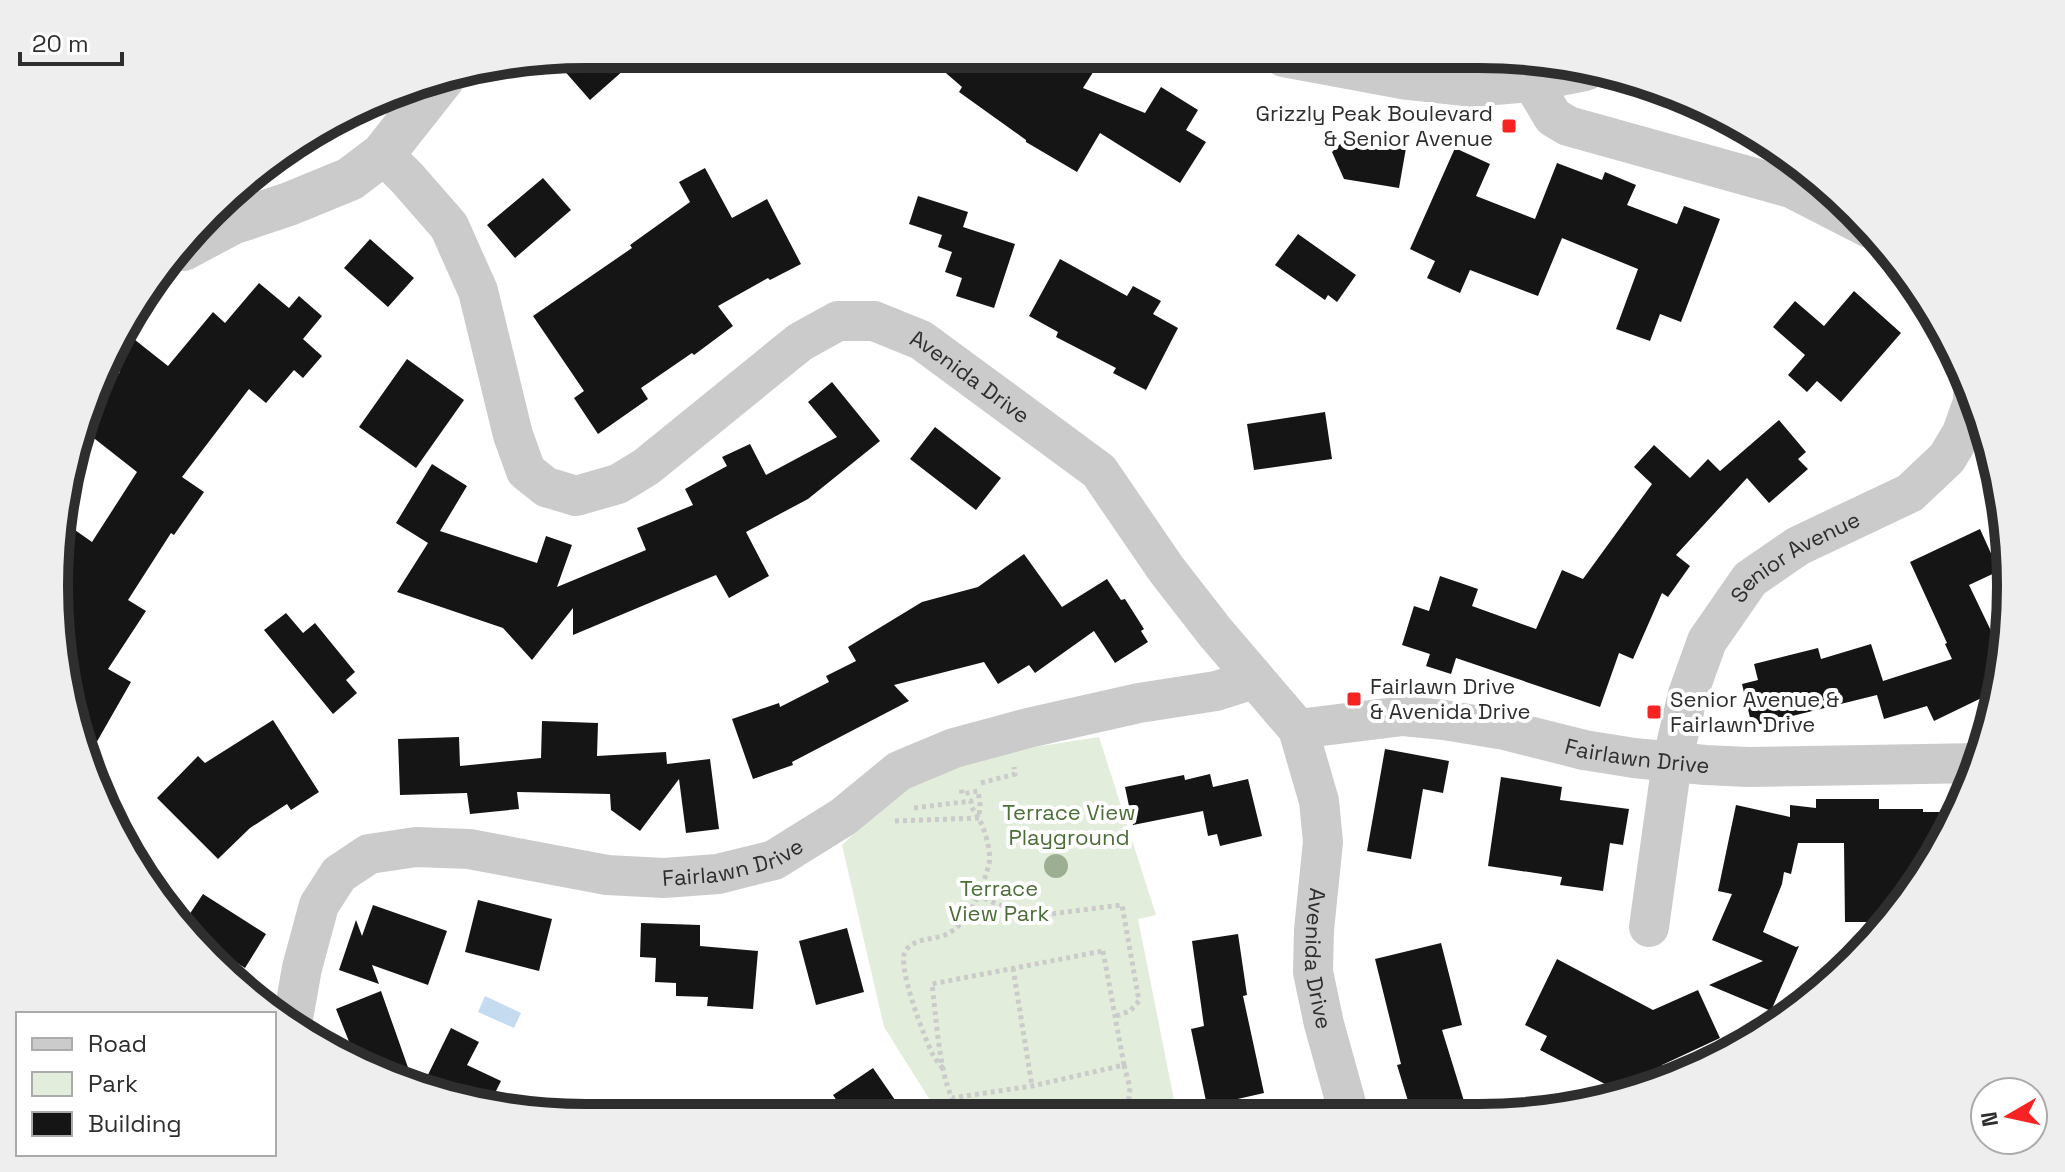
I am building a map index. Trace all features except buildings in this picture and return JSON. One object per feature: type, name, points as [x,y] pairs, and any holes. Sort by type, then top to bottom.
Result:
[{"type":"street","points":[[1354,68],[1472,85],[1559,74]]},
{"type":"street","points":[[1531,80],[1553,117],[1568,126],[1791,188],[1835,211]]},
{"type":"street","points":[[202,239],[232,223],[350,179],[383,154],[432,91]]},
{"type":"street","name":"Avenida Drive","points":[[383,154],[449,226],[478,291],[513,435],[526,471],[546,487],[576,496],[618,484],[646,467],[800,342],[838,321],[874,321],[921,340],[1099,471],[1166,569],[1298,729],[1319,801],[1323,842],[1313,972],[1346,1104]]},
{"type":"street","name":"Senior Avenue","points":[[1649,927],[1672,762],[1688,694],[1707,641],[1750,579],[1798,546],[1910,493],[1947,458],[1968,415]]},
{"type":"street","name":"Fairlawn Drive","points":[[294,1014],[319,905],[339,874],[369,854],[416,847],[469,849],[607,875],[664,878],[718,874],[774,860],[843,817],[899,771],[954,748],[1125,706],[1216,691],[1254,679]]},
{"type":"street","name":"Fairlawn Drive","points":[[1298,729],[1403,716],[1505,730],[1584,750],[1672,762],[1748,767],[1966,763]]},
{"type":"path","points":[[944,1070],[934,1056],[909,991],[902,960],[905,951],[916,942],[946,934],[961,923],[972,908],[990,860],[979,818],[978,791],[962,794],[961,788]]},
{"type":"path","points":[[971,807],[979,818]]},
{"type":"path","points":[[843,817],[866,823],[979,818]]},
{"type":"path","points":[[977,895],[1026,917],[1122,905],[1139,1001],[1130,1011],[1116,1016]]},
{"type":"path","points":[[1124,1065],[1032,1086],[952,1098],[947,1089],[932,984],[1103,951],[1130,1088],[1128,1104]]},
{"type":"path","points":[[1013,968],[1032,1086]]},
{"type":"green space","name":"Terrace View Park","points":[[1099,737],[1156,915],[1138,919],[1175,1104],[932,1104],[884,1027],[842,845],[905,786],[974,761],[1028,748]]},
{"type":"water","points":[[485,996],[521,1013],[514,1028],[478,1012]]},
{"type":"place","name":"Grizzly Peak Boulevard & Senior Avenue","points":[[1509,126]]},
{"type":"place","name":"Fairlawn Drive & Avenida Drive","points":[[1354,699]]},
{"type":"place","name":"Senior Avenue & Fairlawn Drive","points":[[1654,712]]},
{"type":"park label","name":"Terrace View Playground","points":[[1069,824]]}]
